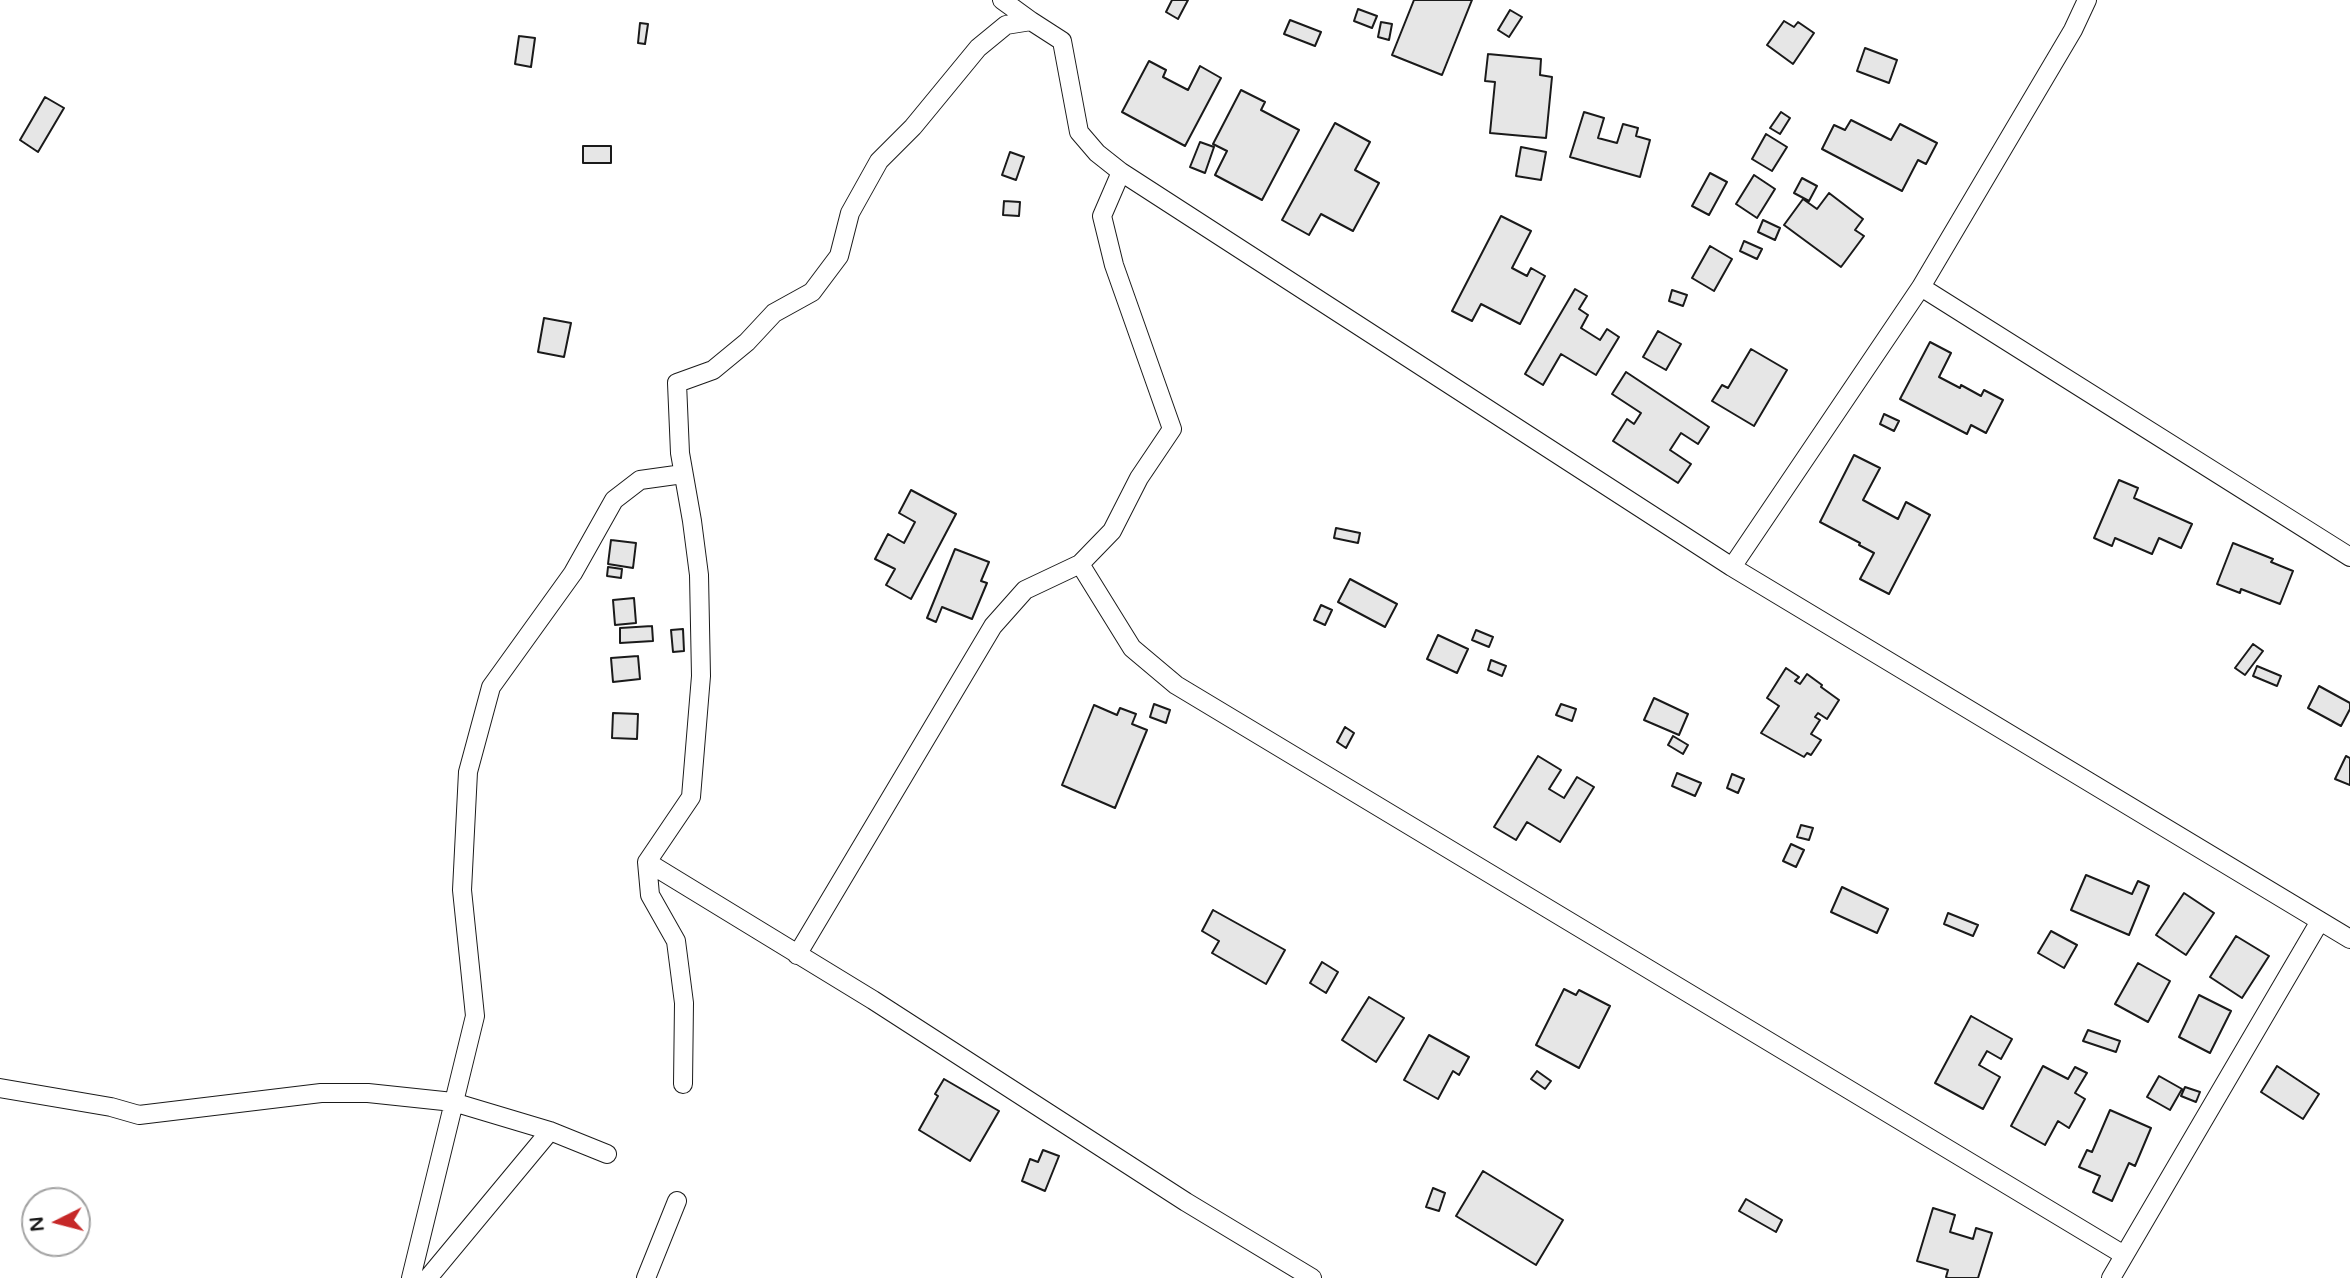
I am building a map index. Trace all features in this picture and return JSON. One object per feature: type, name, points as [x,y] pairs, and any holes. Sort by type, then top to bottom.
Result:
[{"type":"street","points":[[1002,0],[1062,41],[1079,132],[1097,153],[1121,172],[1731,567],[2350,939]]},
{"type":"street","points":[[1731,567],[1921,286],[2073,30],[2087,0]]},
{"type":"street","points":[[682,1084],[684,1003],[676,941],[650,895],[647,862],[691,797],[701,676],[699,575],[677,425],[677,383],[713,370],[747,342],[774,313],[812,292],[839,256],[850,213],[879,161],[913,127],[978,48],[1006,25],[1031,21]]},
{"type":"street","points":[[797,955],[993,626],[1025,590],[1080,564],[1112,531],[1139,478],[1172,429],[1114,265],[1102,216],[1121,172]]},
{"type":"street","points":[[1921,286],[2350,557]]},
{"type":"street","points":[[411,1278],[475,1016],[462,890],[468,772],[491,687],[573,573],[614,500],[640,480],[683,474]]},
{"type":"street","points":[[1080,564],[1132,648],[1176,685],[2124,1255]]},
{"type":"street","points":[[647,862],[873,1000],[1186,1202],[1312,1278]]},
{"type":"street","points":[[2111,1278],[2320,921]]},
{"type":"street","points":[[0,1088],[111,1107],[139,1115],[321,1093],[368,1093],[453,1102],[550,1131],[607,1154]]},
{"type":"street","points":[[428,1278],[550,1131]]},
{"type":"street","points":[[646,1278],[677,1201]]},
{"type":"building","points":[[1172,0],[1188,0],[1178,19],[1166,12]]},
{"type":"building","points":[[1414,0],[1472,0],[1442,75],[1392,55]]},
{"type":"building","points":[[1358,9],[1377,16],[1372,28],[1354,21]]},
{"type":"building","points":[[1510,10],[1522,17],[1509,37],[1498,30]]},
{"type":"building","points":[[1290,20],[1321,32],[1315,46],[1284,34]]},
{"type":"building","points":[[1784,21],[1794,27],[1798,22],[1814,33],[1793,64],[1767,45]]},
{"type":"building","points":[[1381,22],[1392,24],[1389,40],[1378,37]]},
{"type":"building","points":[[640,23],[648,24],[645,44],[638,43]]},
{"type":"building","points":[[519,36],[535,38],[531,67],[515,64]]},
{"type":"building","points":[[1865,48],[1897,60],[1889,83],[1857,71]]},
{"type":"building","points":[[1488,54],[1541,59],[1540,75],[1552,77],[1546,138],[1490,133],[1495,82],[1485,81]]},
{"type":"building","points":[[1149,61],[1166,70],[1163,77],[1188,90],[1200,66],[1221,78],[1185,146],[1122,112]]},
{"type":"building","points":[[1241,90],[1265,102],[1261,110],[1299,130],[1262,200],[1215,175],[1227,151],[1213,144]]},
{"type":"building","points":[[45,97],[64,108],[38,152],[20,140]]},
{"type":"building","points":[[1584,112],[1604,118],[1598,138],[1617,143],[1623,124],[1638,128],[1636,136],[1650,140],[1640,177],[1570,157]]},
{"type":"building","points":[[1781,112],[1790,118],[1780,134],[1770,128]]},
{"type":"building","points":[[1851,120],[1891,140],[1900,124],[1937,143],[1926,164],[1918,160],[1902,191],[1822,149],[1834,125],[1845,130]]},
{"type":"building","points":[[1335,123],[1370,142],[1355,170],[1379,183],[1353,231],[1321,214],[1309,235],[1282,220]]},
{"type":"building","points":[[1766,134],[1787,147],[1772,171],[1752,159]]},
{"type":"building","points":[[1200,142],[1214,147],[1205,173],[1190,167]]},
{"type":"building","points":[[583,146],[611,146],[611,163],[583,163]]},
{"type":"building","points":[[1521,147],[1546,152],[1541,180],[1516,176]]},
{"type":"building","points":[[1010,152],[1024,157],[1016,180],[1002,175]]},
{"type":"building","points":[[1710,173],[1727,182],[1709,215],[1692,206]]},
{"type":"building","points":[[1754,175],[1775,189],[1757,218],[1736,204]]},
{"type":"building","points":[[1802,178],[1817,186],[1809,201],[1794,193]]},
{"type":"building","points":[[1829,193],[1863,219],[1855,230],[1864,236],[1841,267],[1784,225],[1803,199],[1817,209]]},
{"type":"building","points":[[1004,201],[1020,202],[1019,216],[1003,215]]},
{"type":"building","points":[[1501,216],[1531,231],[1512,268],[1527,276],[1531,268],[1545,276],[1520,324],[1481,304],[1472,321],[1452,311]]},
{"type":"building","points":[[1763,220],[1780,228],[1775,240],[1758,232]]},
{"type":"building","points":[[1744,241],[1762,249],[1757,259],[1740,251]]},
{"type":"building","points":[[1710,246],[1732,259],[1714,291],[1692,278]]},
{"type":"building","points":[[1575,289],[1587,296],[1579,309],[1588,315],[1581,328],[1600,340],[1607,329],[1619,337],[1596,375],[1561,354],[1543,385],[1525,374]]},
{"type":"building","points":[[1672,290],[1687,295],[1683,306],[1669,301]]},
{"type":"building","points":[[544,318],[571,323],[564,357],[538,352]]},
{"type":"building","points":[[1658,331],[1681,344],[1666,370],[1643,357]]},
{"type":"building","points":[[1930,342],[1951,353],[1939,377],[1981,396],[1984,390],[2003,400],[1986,433],[1971,425],[1967,434],[1900,399]]},
{"type":"building","points":[[1751,349],[1787,370],[1754,426],[1712,401],[1722,385],[1728,388]]},
{"type":"building","points":[[1626,372],[1709,427],[1698,444],[1681,433],[1670,450],[1691,464],[1678,483],[1613,441],[1627,419],[1634,424],[1641,413],[1612,394]]},
{"type":"building","points":[[1884,414],[1899,421],[1894,431],[1880,424]]},
{"type":"building","points":[[1854,455],[1880,468],[1863,500],[1898,519],[1906,502],[1930,515],[1889,594],[1860,579],[1874,553],[1820,522]]},
{"type":"building","points":[[2119,480],[2138,488],[2134,498],[2192,524],[2181,548],[2159,538],[2152,554],[2115,538],[2112,546],[2094,538]]},
{"type":"building","points":[[911,490],[956,514],[911,599],[886,585],[895,569],[875,559],[888,534],[904,543],[915,522],[899,513]]},
{"type":"building","points":[[1336,528],[1360,533],[1358,543],[1334,538]]},
{"type":"building","points":[[611,540],[636,543],[633,568],[608,564]]},
{"type":"building","points":[[2233,543],[2273,559],[2271,562],[2293,571],[2280,604],[2241,589],[2240,593],[2217,584]]},
{"type":"building","points":[[955,549],[989,562],[981,581],[987,583],[972,619],[942,607],[936,622],[927,618]]},
{"type":"building","points":[[608,567],[622,569],[621,578],[607,576]]},
{"type":"building","points":[[1350,579],[1397,604],[1385,627],[1338,602]]},
{"type":"building","points":[[634,598],[636,623],[615,625],[613,600]]},
{"type":"building","points":[[1321,605],[1332,610],[1325,625],[1314,620]]},
{"type":"building","points":[[652,626],[653,641],[620,643],[620,628]]},
{"type":"building","points":[[683,629],[684,651],[673,652],[671,630]]},
{"type":"building","points":[[1476,630],[1493,637],[1489,647],[1472,640]]},
{"type":"building","points":[[1438,635],[1468,649],[1457,673],[1427,659]]},
{"type":"building","points":[[2253,644],[2263,651],[2245,675],[2235,668]]},
{"type":"building","points":[[638,656],[640,679],[613,682],[611,658]]},
{"type":"building","points":[[1491,660],[1506,666],[1502,676],[1488,670]]},
{"type":"building","points":[[2257,666],[2281,676],[2277,686],[2253,676]]},
{"type":"building","points":[[1786,668],[1799,677],[1795,681],[1800,684],[1807,674],[1839,700],[1827,719],[1818,713],[1815,717],[1820,720],[1811,734],[1821,740],[1811,755],[1807,753],[1804,757],[1761,733],[1779,706],[1767,698]]},
{"type":"building","points":[[2319,686],[2350,703],[2350,709],[2341,726],[2308,708]]},
{"type":"building","points":[[1654,698],[1688,714],[1679,735],[1644,720]]},
{"type":"building","points":[[1154,704],[1170,710],[1166,723],[1150,717]]},
{"type":"building","points":[[1561,704],[1576,709],[1572,721],[1556,715]]},
{"type":"building","points":[[1094,705],[1117,715],[1120,708],[1136,714],[1132,724],[1147,730],[1115,808],[1062,785]]},
{"type":"building","points":[[613,713],[638,714],[637,739],[612,738]]},
{"type":"building","points":[[1345,727],[1354,733],[1346,748],[1337,742]]},
{"type":"building","points":[[1673,736],[1688,745],[1683,754],[1668,745]]},
{"type":"building","points":[[1538,756],[1561,770],[1549,789],[1564,798],[1577,777],[1594,787],[1560,842],[1527,822],[1516,840],[1494,827]]},
{"type":"building","points":[[2346,756],[2350,758],[2350,785],[2335,779]]},
{"type":"building","points":[[1677,773],[1701,783],[1695,796],[1672,786]]},
{"type":"building","points":[[1732,774],[1744,779],[1738,793],[1727,788]]},
{"type":"building","points":[[1801,825],[1813,828],[1809,840],[1797,837]]},
{"type":"building","points":[[1791,844],[1804,850],[1796,867],[1783,861]]},
{"type":"building","points":[[2086,875],[2132,894],[2138,881],[2149,886],[2129,935],[2071,910]]},
{"type":"building","points":[[1842,887],[1888,909],[1877,933],[1831,912]]},
{"type":"building","points":[[2184,893],[2214,913],[2186,955],[2156,935]]},
{"type":"building","points":[[1213,910],[1285,950],[1266,984],[1212,953],[1219,941],[1202,931]]},
{"type":"building","points":[[1948,913],[1978,925],[1973,936],[1944,924]]},
{"type":"building","points":[[2051,931],[2077,945],[2064,968],[2038,953]]},
{"type":"building","points":[[2236,936],[2269,956],[2242,998],[2210,977]]},
{"type":"building","points":[[1322,962],[1338,972],[1326,993],[1310,983]]},
{"type":"building","points":[[2138,963],[2170,981],[2148,1022],[2115,1004]]},
{"type":"building","points":[[1564,989],[1576,995],[1579,990],[1610,1006],[1579,1068],[1536,1045]]},
{"type":"building","points":[[2199,995],[2231,1011],[2210,1053],[2179,1037]]},
{"type":"building","points":[[1369,997],[1404,1018],[1376,1062],[1342,1040]]},
{"type":"building","points":[[1971,1016],[2012,1039],[2001,1059],[1987,1051],[1979,1065],[2000,1077],[1983,1109],[1935,1083]]},
{"type":"building","points":[[2088,1030],[2120,1041],[2116,1052],[2083,1041]]},
{"type":"building","points":[[1429,1035],[1469,1057],[1459,1075],[1453,1071],[1438,1099],[1404,1080]]},
{"type":"building","points":[[2043,1066],[2068,1079],[2075,1067],[2087,1073],[2075,1093],[2085,1099],[2069,1128],[2058,1121],[2045,1145],[2011,1126]]},
{"type":"building","points":[[2277,1066],[2319,1094],[2303,1119],[2261,1092]]},
{"type":"building","points":[[1537,1071],[1551,1081],[1545,1089],[1531,1079]]},
{"type":"building","points":[[2159,1076],[2182,1089],[2170,1110],[2147,1097]]},
{"type":"building","points":[[944,1079],[999,1111],[970,1161],[919,1130]]},
{"type":"building","points":[[2185,1087],[2200,1092],[2196,1102],[2181,1096]]},
{"type":"building","points":[[2110,1110],[2151,1128],[2135,1166],[2129,1163],[2112,1201],[2093,1192],[2100,1176],[2079,1167],[2087,1150],[2092,1152]]},
{"type":"building","points":[[1043,1150],[1059,1156],[1045,1191],[1022,1181],[1030,1159],[1038,1162]]},
{"type":"building","points":[[1483,1171],[1563,1220],[1536,1265],[1456,1216]]},
{"type":"building","points":[[1433,1188],[1445,1193],[1439,1211],[1426,1207]]},
{"type":"building","points":[[1746,1199],[1782,1220],[1776,1232],[1739,1211]]},
{"type":"building","points":[[1933,1208],[1955,1215],[1950,1232],[1973,1239],[1976,1228],[1992,1233],[1978,1278],[1948,1278],[1948,1270],[1917,1261]]}]
